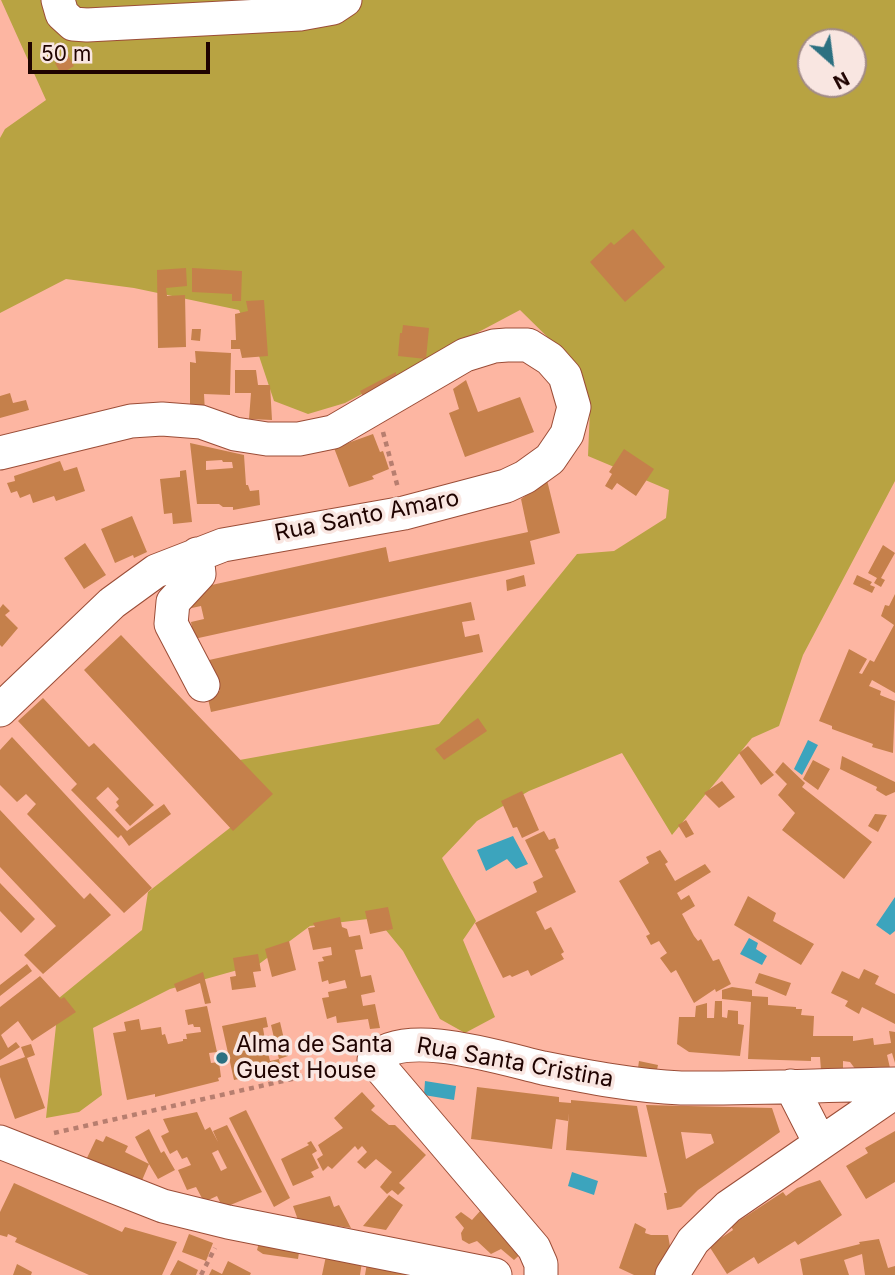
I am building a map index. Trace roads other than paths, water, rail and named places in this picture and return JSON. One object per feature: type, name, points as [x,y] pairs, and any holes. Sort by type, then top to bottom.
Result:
[{"type":"street","points":[[58,0],[62,14],[73,24],[87,25],[300,15],[333,8],[345,0]]},
{"type":"street","name":"Rua Santo Amaro","points":[[0,453],[131,421],[162,419],[201,422],[234,434],[267,439],[299,439],[333,432],[466,355],[494,346],[528,345],[550,359],[565,376],[574,407],[567,434],[550,459],[525,477],[506,486],[404,513],[259,537],[197,554],[156,571],[112,603],[0,710]]},
{"type":"street","points":[[197,554],[199,574],[173,602],[171,624],[203,685]]},
{"type":"street","name":"Rua Santa Cristina","points":[[541,1275],[541,1264],[534,1248],[374,1060],[381,1052],[404,1045],[440,1045],[587,1077],[679,1088],[895,1084]]},
{"type":"street","points":[[791,1086],[820,1143]]},
{"type":"street","points":[[672,1275],[693,1241],[728,1207],[895,1092]]},
{"type":"street","points":[[2,1143],[163,1206],[228,1222],[495,1275]]},
{"type":"water","points":[[808,740],[818,745],[802,775],[794,769]]},
{"type":"water","points":[[513,836],[528,864],[516,869],[507,859],[486,871],[477,850]]},
{"type":"water","points":[[895,897],[895,931],[890,935],[876,925]]},
{"type":"water","points":[[749,938],[758,943],[756,949],[767,956],[762,965],[740,954]]},
{"type":"water","points":[[425,1081],[456,1086],[454,1100],[424,1095]]},
{"type":"water","points":[[572,1172],[598,1181],[594,1195],[568,1186]]},
{"type":"place","name":"Alma de Santa Guest House","points":[[222,1058]]}]
